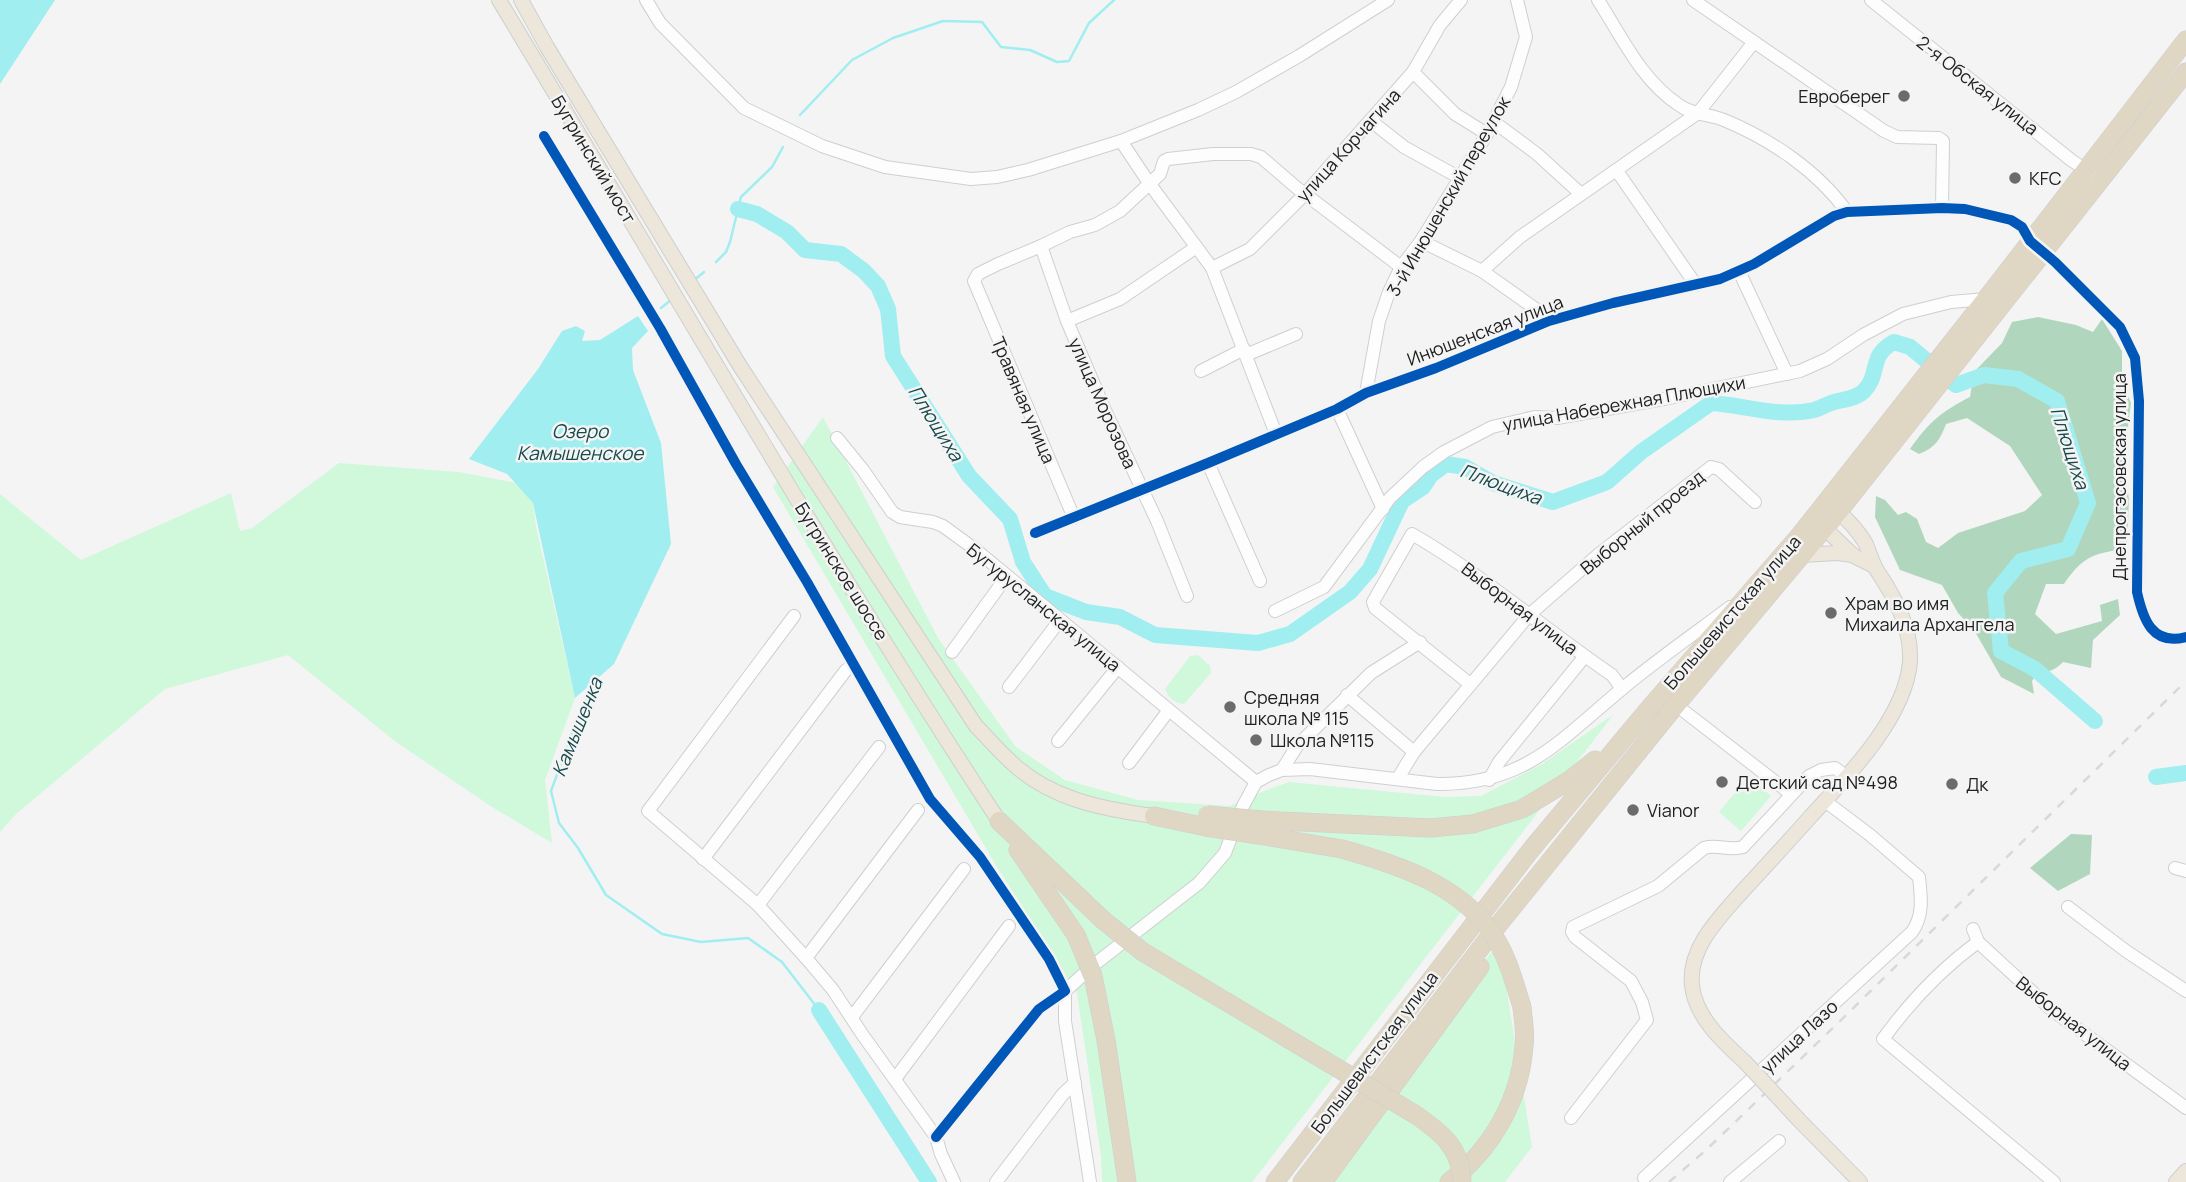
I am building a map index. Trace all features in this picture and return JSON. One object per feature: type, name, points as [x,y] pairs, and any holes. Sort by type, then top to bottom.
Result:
[{"type":"highway","name":"Большевистская улица","points":[[1275,1182],[1530,851],[1748,593],[1833,506],[2036,247],[2085,169],[2186,40]]},
{"type":"highway","name":"Большевистская улица","points":[[1953,355],[1986,299],[2102,179],[2186,72]]},
{"type":"highway","name":"Большевистская улица","points":[[1833,506],[1856,489],[1933,380]]},
{"type":"highway","name":"Большевистская улица","points":[[1301,1182],[1422,1022],[1585,817],[1802,555],[1819,523]]},
{"type":"highway","points":[[1154,816],[1260,827],[1430,828],[1473,824],[1522,808],[1560,786],[1630,731]]},
{"type":"highway","points":[[1323,1182],[1585,817]]},
{"type":"highway","points":[[999,821],[1103,920],[1143,952],[1442,1133],[1457,1154],[1462,1169],[1462,1182]]},
{"type":"highway","points":[[999,821],[1076,935],[1094,976],[1127,1182]]},
{"type":"highway","points":[[1260,827],[1393,863],[1424,878],[1473,910],[1497,940],[1511,971],[1522,1007],[1525,1045],[1518,1082],[1504,1119],[1482,1153],[1449,1182]]},
{"type":"main road","name":"Бугринский мост","points":[[499,0],[690,317]]},
{"type":"main road","points":[[521,0],[704,308],[976,726],[1011,763],[1045,787],[1086,804],[1154,816]]},
{"type":"main road","name":"Бугринское шоссе","points":[[690,317],[779,468],[999,821]]},
{"type":"main road","points":[[1853,527],[1851,514],[1856,489]]},
{"type":"main road","points":[[1833,506],[1864,542],[1874,566],[1893,593],[1909,647],[1907,681],[1882,731],[1847,777],[1711,928],[1693,964],[1692,988],[1699,1007],[1717,1035],[1860,1182]]},
{"type":"main road","points":[[1819,523],[1854,556],[1874,566]]},
{"type":"main road","points":[[1802,555],[1836,553],[1854,556]]},
{"type":"main road","points":[[2176,1182],[2186,1171]]},
{"type":"street","points":[[646,0],[660,23],[744,108],[822,146],[885,167],[971,178],[996,177],[1121,141],[1236,92],[1388,0]]},
{"type":"street","name":"улица Корчагина","points":[[1212,268],[1250,249],[1305,194],[1413,72],[1440,25],[1461,0]]},
{"type":"street","name":"3-й Инюшенский переулок","points":[[1366,393],[1379,321],[1389,292],[1401,267],[1421,241],[1487,134],[1511,87],[1526,37],[1517,0]]},
{"type":"street","points":[[1598,0],[1643,72],[1680,107],[1724,120],[1781,150],[1808,171],[1847,212]]},
{"type":"street","points":[[1693,0],[1884,131],[1897,136],[1939,138],[1943,141],[1942,208]]},
{"type":"street","name":"2-я Обская улица","points":[[1871,0],[2085,169],[2102,179]]},
{"type":"street","points":[[1482,271],[1520,237],[1698,113],[1754,42]]},
{"type":"street","points":[[1413,72],[1455,114],[1487,134]]},
{"type":"street","points":[[1371,121],[1404,147],[1460,178]]},
{"type":"street","points":[[1494,122],[1537,154],[1581,194]]},
{"type":"street","points":[[544,136],[660,328],[930,799],[980,857],[1049,959],[1065,990],[1065,1021],[1089,1181]]},
{"type":"street","points":[[1121,141],[1149,184],[1212,268],[1276,434]]},
{"type":"street","points":[[1041,246],[1055,238],[1095,225],[1120,211],[1160,174],[1164,161],[1168,159],[1251,154],[1261,157],[1401,267]]},
{"type":"street","points":[[1616,171],[1696,285]]},
{"type":"street","name":"Инюшенская улица","points":[[1035,533],[1337,409],[1366,393],[1436,368],[1549,321],[1613,303],[1696,285],[1739,271],[1819,223],[1847,212],[1965,209],[2011,220],[2021,227],[2036,247]]},
{"type":"street","points":[[1421,241],[1482,271],[1549,321]]},
{"type":"street","name":"Травяная улица","points":[[1041,246],[1017,254],[978,274],[974,281],[1074,518]]},
{"type":"street","name":"улица Морозова","points":[[1041,246],[1067,321],[1187,596]]},
{"type":"street","name":"Днепрогэсовская улица","points":[[2036,247],[2120,327],[2131,345],[2135,358],[2139,401],[2137,593],[2143,617],[2154,632],[2170,639],[2186,637]]},
{"type":"street","points":[[1067,321],[1120,299],[1195,248]]},
{"type":"street","points":[[1739,271],[1787,374]]},
{"type":"street","name":"улица Набережная Плющихи","points":[[1275,611],[1324,587],[1351,547],[1390,498],[1423,467],[1444,452],[1492,427],[1527,418],[1556,418],[1800,371],[1827,359],[1863,335],[1903,314],[1951,302],[1986,299]]},
{"type":"street","points":[[1201,371],[1296,334]]},
{"type":"street","points":[[1337,409],[1383,509]]},
{"type":"street","name":"Бугурусланская улица","points":[[837,438],[892,512],[907,519],[943,526],[1256,782]]},
{"type":"street","points":[[1208,463],[1260,581]]},
{"type":"street","name":"Выборный проезд","points":[[1529,615],[1599,554],[1711,467],[1719,469],[1755,502]]},
{"type":"street","name":"Выборная улица","points":[[1420,642],[1375,608],[1373,602],[1412,534],[1448,555],[1612,675],[1622,689]]},
{"type":"street","points":[[952,652],[1007,576]]},
{"type":"street","points":[[936,1138],[1039,1009],[1199,883],[1225,853],[1243,806],[1256,782],[1282,770],[1310,769],[1457,784],[1489,780],[1544,754],[1622,689],[1748,593]]},
{"type":"street","points":[[1398,778],[1414,752],[1529,615]]},
{"type":"street","points":[[794,616],[648,811],[758,905],[833,990],[936,1138],[954,1182]]},
{"type":"street","points":[[1009,687],[1060,620]]},
{"type":"street","points":[[1282,770],[1297,746],[1347,695],[1371,673],[1420,642],[1470,684]]},
{"type":"street","points":[[1489,780],[1499,762],[1585,656]]},
{"type":"street","points":[[1058,741],[1118,667]]},
{"type":"street","points":[[703,859],[846,670]]},
{"type":"street","points":[[1347,695],[1414,752]]},
{"type":"street","points":[[1676,705],[1791,794]]},
{"type":"street","points":[[1129,763],[1170,710]]},
{"type":"street","points":[[758,905],[879,747]]},
{"type":"street","points":[[1571,1118],[1647,1020],[1642,1002],[1631,981],[1575,937],[1572,932],[1577,924],[1612,910],[1658,886],[1704,848],[1743,848],[1809,776],[1821,770],[1835,768],[1847,777]]},
{"type":"street","name":"улица Лазо","points":[[1644,1178],[1912,932],[1920,921],[1919,877],[1825,801]]},
{"type":"street","points":[[806,958],[918,810]]},
{"type":"street","points":[[852,1017],[964,869]]},
{"type":"street","points":[[2068,907],[2126,951],[2186,991]]},
{"type":"street","points":[[895,1079],[1009,926]]},
{"type":"street","name":"Выборная улица","points":[[2054,1182],[1883,1039],[1903,1012],[1975,936],[2052,1010],[2186,1108]]},
{"type":"street","points":[[996,1182],[1063,1094],[1075,1083]]},
{"type":"street","points":[[1730,1182],[1779,1141]]},
{"type":"green space","points":[[2038,317],[2076,325],[2093,332],[2102,319],[2122,351],[2122,382],[2131,403],[2123,465],[2129,499],[2127,549],[2120,556],[2118,550],[2092,556],[2075,570],[2064,584],[2046,584],[2035,614],[2056,634],[2102,621],[2100,605],[2118,599],[2120,615],[2093,640],[2091,668],[2063,662],[2032,681],[2034,694],[2001,677],[1974,630],[1958,613],[1942,585],[1900,570],[1875,517],[1876,496],[1885,500],[1898,515],[1906,512],[1917,519],[1926,542],[1938,548],[1958,533],[2025,511],[2042,495],[2010,446],[1967,418],[1946,424],[1936,443],[1925,452],[1919,454],[1910,449],[1936,418],[1970,397],[1974,372],[2002,343],[2012,322]]},
{"type":"green space","points":[[823,417],[938,638],[1016,747],[1065,780],[1138,800],[1230,806],[1289,782],[1445,797],[1481,796],[1542,764],[1614,714],[1252,1182],[1102,1182],[1101,1156],[1077,993],[997,867],[773,487]]},
{"type":"green space","points":[[339,463],[459,472],[516,483],[533,503],[536,527],[575,698],[545,780],[552,843],[492,807],[396,742],[288,655],[165,689],[16,814],[0,832],[0,494],[81,560],[231,493],[240,531],[252,528]]},
{"type":"green space","points":[[1198,655],[1210,666],[1211,673],[1184,704],[1177,702],[1165,689],[1190,656]]},
{"type":"green space","points":[[1748,777],[1771,796],[1741,831],[1719,812]]},
{"type":"green space","points":[[2071,834],[2092,835],[2090,874],[2058,891],[2030,868]]},
{"type":"green space","points":[[1499,942],[1532,1147],[1505,1182],[1316,1182]]},
{"type":"water","points":[[0,0],[55,0],[0,84]]},
{"type":"water","name":"Озеро Камышенское","points":[[638,316],[648,331],[632,348],[633,370],[661,443],[671,544],[614,664],[575,698],[533,503],[507,474],[469,459],[538,369],[562,331],[576,326],[585,331],[582,341],[600,340]]},
{"type":"waterway","name":"Плющиха","points":[[800,115],[852,60],[893,38],[943,21],[982,22],[1001,47],[1030,50],[1057,62],[1069,61],[1089,23],[1114,0]]},
{"type":"waterway","name":"Плющиха","points":[[716,262],[726,252],[730,242],[741,197],[772,167],[783,147]]},
{"type":"waterway","name":"Плющиха","points":[[738,209],[757,214],[787,232],[805,250],[841,254],[864,271],[878,286],[888,309],[893,356],[969,476],[1010,519],[1023,562],[1045,596],[1086,612],[1120,617],[1155,635],[1258,643],[1290,634],[1350,592],[1370,569],[1402,501],[1423,487],[1431,475],[1446,464],[1465,467],[1493,483],[1553,502],[1607,482],[1641,452],[1711,403],[1789,413],[1814,410],[1857,396],[1869,384],[1881,353],[1894,342],[1910,347],[1956,385],[1984,375],[2018,379],[2057,401],[2088,503],[2068,549],[2021,561],[1995,593],[2001,651],[2035,669],[2095,721]]},
{"type":"waterway","points":[[693,281],[704,272]]},
{"type":"waterway","points":[[661,308],[672,299]]},
{"type":"waterway","name":"Камышенка","points":[[597,680],[580,712],[551,791],[559,823],[578,848],[606,895],[662,934],[701,942],[748,938],[782,962],[819,1010]]},
{"type":"waterway","name":"Плющиха","points":[[2156,777],[2186,773]]},
{"type":"waterway","name":"Камышенка","points":[[819,1010],[929,1182]]},
{"type":"railway","points":[[1669,1182],[1836,1025],[2186,681]]},
{"type":"cycle path","points":[[544,136],[660,328],[930,799],[980,857],[1049,959],[1065,991],[1039,1009],[936,1137]]},
{"type":"cycle path","points":[[1035,533],[1337,409],[1366,393],[1436,368],[1549,321],[1613,303],[1720,279],[1754,264],[1834,216],[1847,212],[1965,209],[2011,220],[2022,227],[2030,241],[2120,327],[2135,358],[2139,401],[2137,592],[2142,612],[2157,634],[2174,639],[2186,637]]},
{"type":"place","name":"Евроберег","points":[[1904,96]]},
{"type":"place","name":"KFC","points":[[2015,178]]},
{"type":"place","name":"Храм во имя Михаила Архангела","points":[[1831,613]]},
{"type":"place","name":"Средняя школа № 115","points":[[1230,707]]},
{"type":"place","name":"Школа №115","points":[[1256,740]]},
{"type":"place","name":"Детский сад №498","points":[[1722,782]]},
{"type":"place","name":"Дк","points":[[1952,784]]},
{"type":"place","name":"Vianor","points":[[1633,810]]}]
